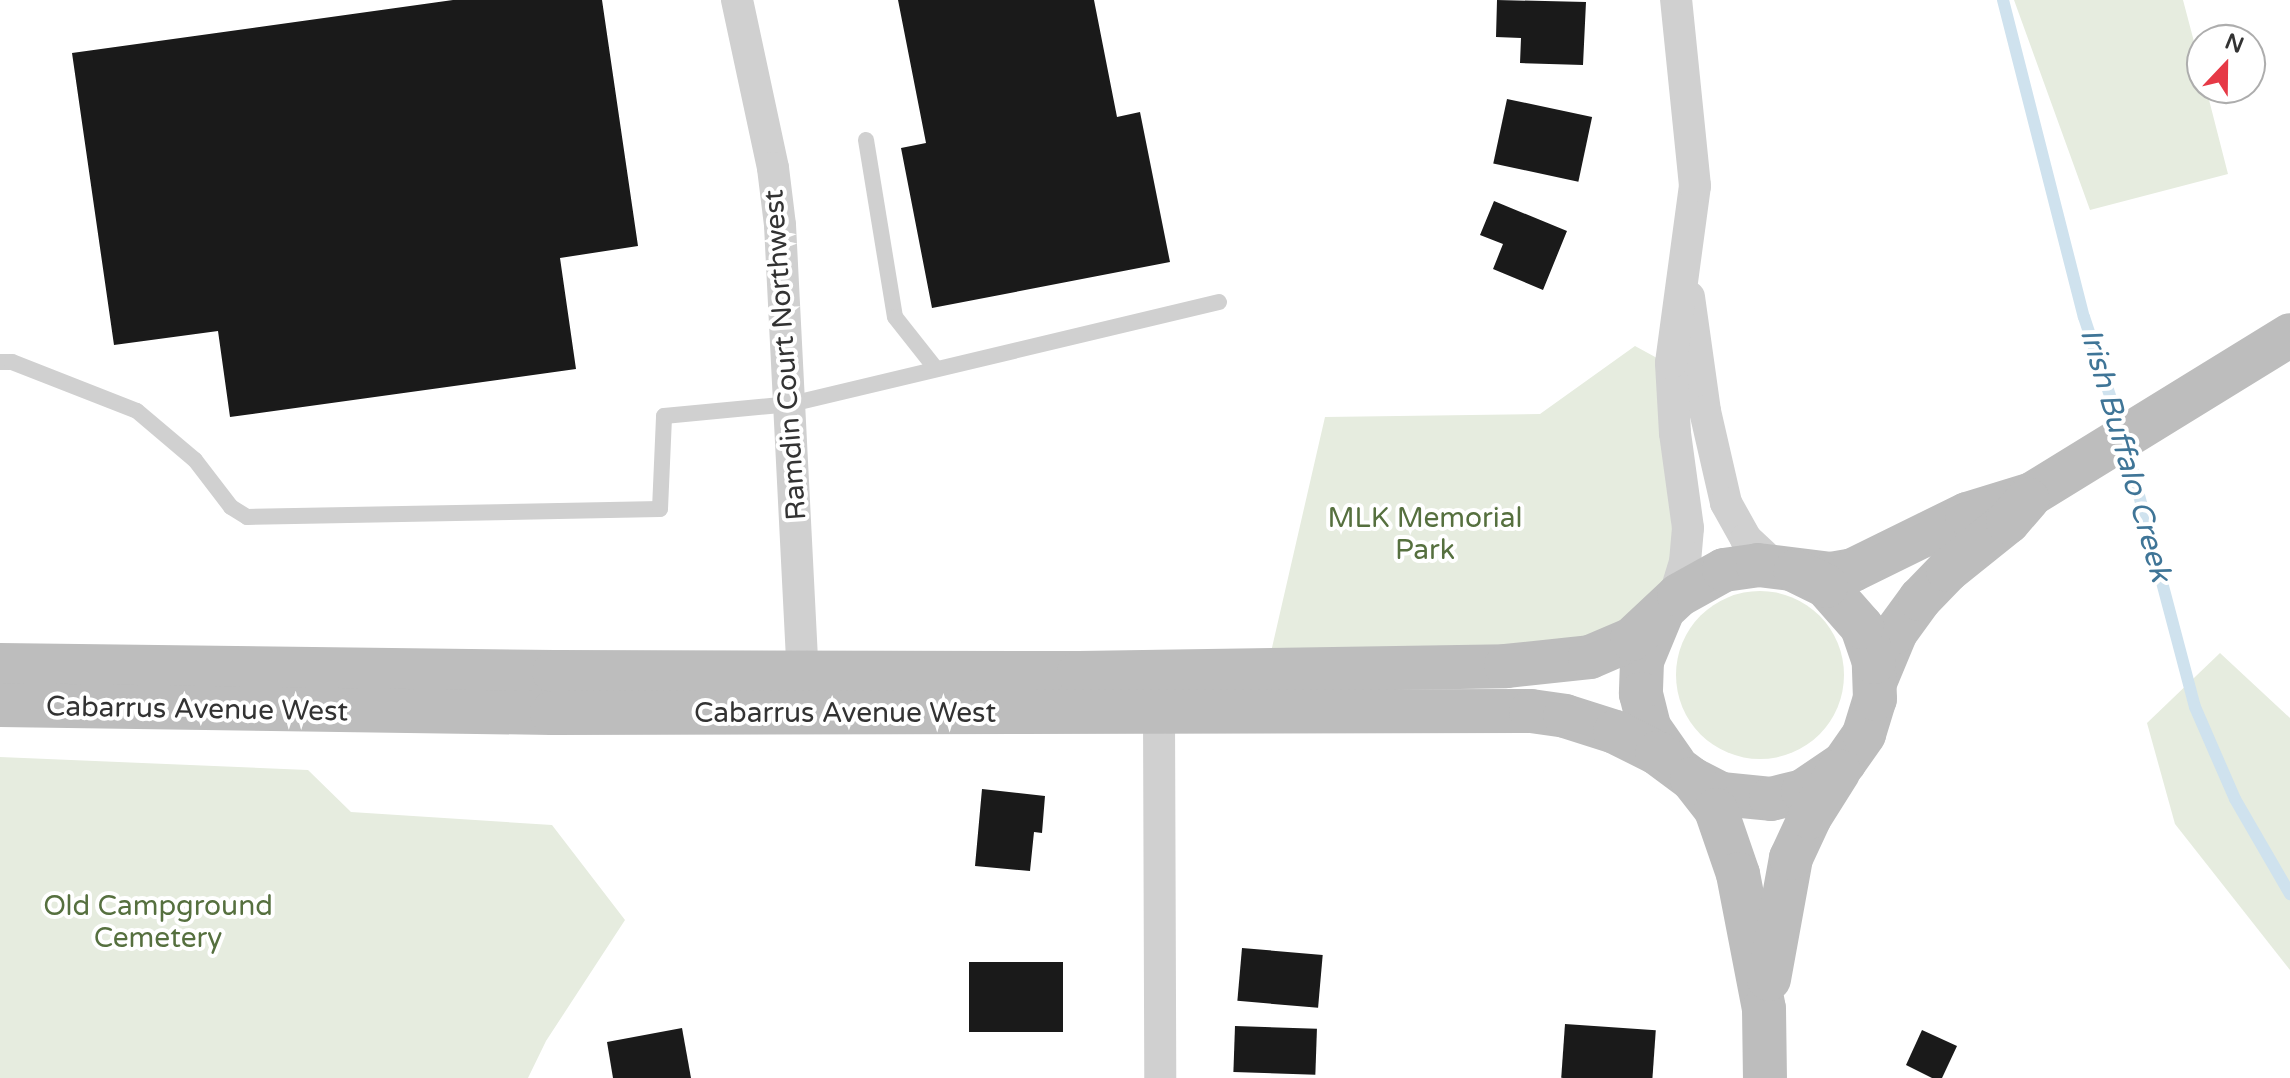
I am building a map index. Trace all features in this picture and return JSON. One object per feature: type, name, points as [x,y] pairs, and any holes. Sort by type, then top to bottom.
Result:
[{"type":"main road","name":"Cabarrus Avenue West","points":[[0,705],[188,710],[804,692],[1079,673],[1506,666],[1603,654],[1632,639],[1693,585],[1724,570],[1784,568],[1831,574],[1853,570],[1967,514],[2032,494],[2290,335]]},
{"type":"main road","name":"Cabarrus Avenue West","points":[[0,665],[554,672],[804,692],[1159,713],[1531,711],[1603,727],[1657,753],[1685,774],[1738,798],[1779,798],[1818,783],[1855,750],[1871,717],[1876,680],[1896,632],[1920,599],[1948,570],[2008,522],[2032,494]]},
{"type":"main road","name":"Cabarrus Avenue West","points":[[1784,568],[1826,586],[1852,612],[1869,644],[1876,680]]},
{"type":"main road","points":[[1667,608],[1642,661],[1641,694],[1649,727],[1685,774],[1709,797],[1730,841],[1764,1009]]},
{"type":"main road","points":[[1765,1078],[1764,1009],[1782,894],[1795,847],[1819,801],[1855,750]]},
{"type":"street","name":"Ramdin Court Northwest","points":[[737,0],[775,187],[791,404],[804,692]]},
{"type":"street","points":[[1667,608],[1688,544],[1671,385],[1673,338],[1685,274],[1695,186],[1676,0]]},
{"type":"street","points":[[1685,274],[1705,411],[1726,503],[1746,539],[1784,568]]},
{"type":"street","points":[[1159,713],[1160,1078]]},
{"type":"lane","points":[[866,140],[895,317],[936,369]]},
{"type":"lane","points":[[0,362],[12,362],[137,411],[195,460],[231,507],[247,517],[660,509],[664,416],[791,404],[1219,302]]},
{"type":"green space","points":[[2014,0],[2183,0],[2189,24],[2186,24],[2186,104],[2210,104],[2228,174],[2090,210]]},
{"type":"green space","name":"MLK Memorial Park","points":[[1635,346],[1657,358],[1674,549],[1664,582],[1624,621],[1592,636],[1518,650],[1271,652],[1325,417],[1540,414]]},
{"type":"green space","points":[[1760,591],[1792,598],[1819,616],[1837,643],[1844,675],[1837,707],[1819,734],[1792,752],[1760,759],[1728,752],[1701,734],[1683,707],[1676,675],[1683,643],[1701,616],[1728,598]]},
{"type":"green space","points":[[2220,653],[2290,718],[2290,970],[2175,824],[2147,723]]},
{"type":"green space","name":"Old Campground Cemetery","points":[[0,757],[308,770],[351,812],[552,825],[625,920],[546,1041],[528,1078],[0,1078]]},
{"type":"building","points":[[453,0],[602,0],[638,246],[560,258],[576,369],[230,417],[218,331],[114,345],[72,53]]},
{"type":"building","points":[[898,0],[1094,0],[1117,117],[1140,112],[1170,262],[932,308],[901,148],[926,143]]},
{"type":"building","points":[[1497,0],[1586,2],[1583,65],[1520,63],[1521,38],[1496,37]]},
{"type":"building","points":[[1507,99],[1592,117],[1578,182],[1493,164]]},
{"type":"building","points":[[1494,201],[1567,231],[1543,290],[1493,269],[1503,244],[1480,235]]},
{"type":"building","points":[[982,789],[1045,796],[1042,833],[1034,832],[1030,871],[975,866]]},
{"type":"building","points":[[1242,948],[1323,955],[1318,1008],[1237,1001]]},
{"type":"building","points":[[969,962],[1063,962],[1063,1032],[969,1032]]},
{"type":"building","points":[[1565,1024],[1656,1030],[1652,1078],[1561,1078]]},
{"type":"building","points":[[1235,1026],[1317,1029],[1315,1075],[1233,1072]]},
{"type":"building","points":[[682,1028],[691,1078],[613,1078],[607,1042]]},
{"type":"building","points":[[1922,1030],[1957,1046],[1942,1078],[1932,1078],[1906,1065]]},
{"type":"waterway","name":"Irish Buffalo Creek","points":[[2003,0],[2084,317],[2121,429]]},
{"type":"waterway","name":"Irish Buffalo Creek","points":[[2126,446],[2195,707],[2235,799],[2290,894]]}]
